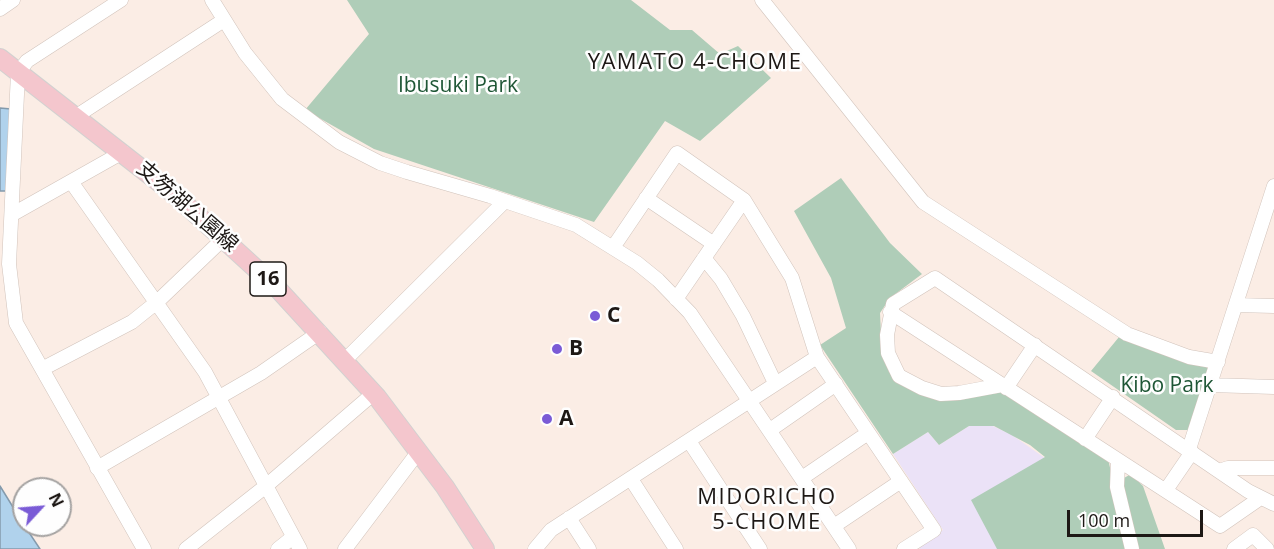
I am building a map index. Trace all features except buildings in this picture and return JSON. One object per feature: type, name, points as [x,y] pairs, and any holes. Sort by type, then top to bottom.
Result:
[{"type":"main road","name":"支笏湖公園線","points":[[0,58],[123,152],[224,238],[320,332],[374,393],[419,451],[485,549]]},
{"type":"street","points":[[0,9],[13,0]]},
{"type":"street","points":[[121,0],[27,61],[18,73],[9,264],[14,316],[144,549]]},
{"type":"street","points":[[213,0],[245,52],[282,99],[320,130],[380,163],[576,225],[614,246],[638,263],[690,313],[849,549]]},
{"type":"street","points":[[762,0],[924,202],[1127,334],[1189,357],[1218,362]]},
{"type":"street","points":[[75,117],[224,20]]},
{"type":"street","points":[[13,214],[72,183],[123,152]]},
{"type":"street","points":[[614,246],[677,153],[744,200],[792,278],[817,357],[933,530],[904,549]]},
{"type":"street","points":[[72,183],[201,365],[296,543],[278,549]]},
{"type":"street","points":[[1166,490],[1191,450],[1236,305],[1269,219],[1274,186]]},
{"type":"street","points":[[646,198],[714,244]]},
{"type":"street","points":[[676,299],[744,200]]},
{"type":"street","points":[[345,360],[505,201]]},
{"type":"street","points":[[42,369],[132,322],[157,302],[224,238]]},
{"type":"street","points":[[704,258],[722,279],[776,383]]},
{"type":"street","points":[[1035,345],[1004,387],[941,394],[912,384],[899,376],[892,365],[888,353],[890,312],[893,304],[935,278],[1035,345],[1113,398],[1191,450],[1259,499],[1274,504]]},
{"type":"street","points":[[1236,305],[1274,306]]},
{"type":"street","points":[[890,312],[1220,526],[1259,499]]},
{"type":"street","points":[[97,468],[261,373],[320,332]]},
{"type":"street","points":[[535,549],[551,530],[689,441],[749,399],[817,357]]},
{"type":"street","points":[[770,430],[836,384]]},
{"type":"street","points":[[1211,385],[1274,387]]},
{"type":"street","points":[[186,549],[266,486],[374,393]]},
{"type":"street","points":[[1085,439],[1113,398]]},
{"type":"street","points":[[802,478],[868,433]]},
{"type":"street","points":[[689,441],[760,549]]},
{"type":"street","points":[[345,549],[419,451]]},
{"type":"street","points":[[1119,460],[1117,487],[1132,549]]},
{"type":"street","points":[[1219,471],[1228,468],[1274,468]]},
{"type":"street","points":[[631,479],[676,549]]},
{"type":"street","points":[[834,526],[901,481]]},
{"type":"street","points":[[570,518],[590,549]]},
{"type":"street","points":[[1234,549],[1253,535],[1267,549]]},
{"type":"shaded area","points":[[969,426],[993,426],[1012,435],[1062,470],[1103,549],[920,549],[918,546],[943,530],[893,454],[928,432],[939,445]]},
{"type":"green space","name":"Ibusuki Park","points":[[347,0],[631,0],[670,30],[692,30],[720,54],[738,46],[771,78],[700,141],[665,121],[594,222],[374,149],[305,110],[369,34]]},
{"type":"green space","points":[[841,178],[890,243],[922,274],[890,298],[880,313],[882,354],[889,372],[905,386],[961,398],[1001,391],[1108,459],[1111,472],[1124,478],[1131,474],[1143,486],[1165,549],[997,549],[971,500],[1045,457],[1030,445],[994,426],[969,426],[939,445],[928,432],[893,454],[820,345],[846,328],[831,278],[794,211]]},
{"type":"green space","name":"Kibo Park","points":[[1119,337],[1209,368],[1189,430],[1176,430],[1091,371]]},
{"type":"water","points":[[0,108],[11,109],[7,191],[0,191]]},
{"type":"water","points":[[0,486],[12,506],[12,537],[32,537],[40,549],[0,549]]},
{"type":"place","name":"C","points":[[595,316]]},
{"type":"place","name":"B","points":[[557,349]]},
{"type":"place","name":"A","points":[[547,419]]},
{"type":"district","name":"YAMATO 4-CHOME","points":[[695,63]]},
{"type":"district","name":"MIDORICHO 5-CHOME","points":[[767,510]]}]
